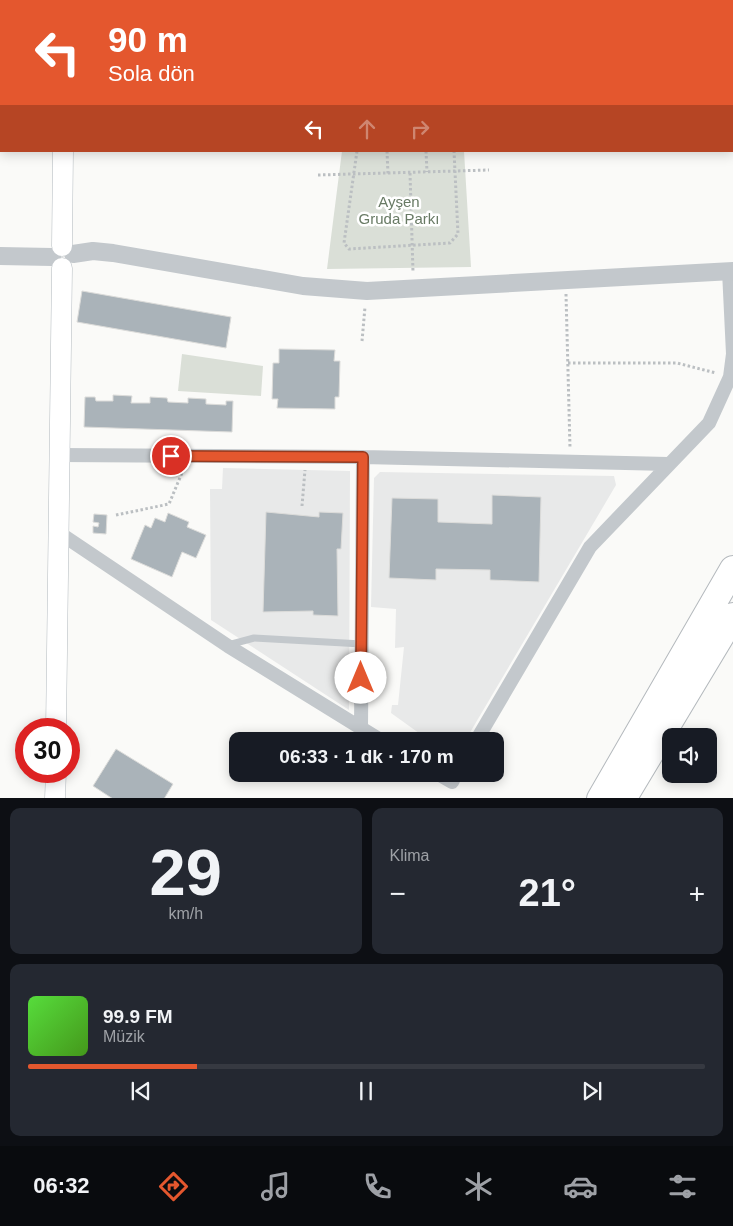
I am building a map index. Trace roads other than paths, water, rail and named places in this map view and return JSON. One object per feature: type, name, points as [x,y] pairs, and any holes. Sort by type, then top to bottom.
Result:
[{"type":"highway","points":[[600,798],[731,577]]},
{"type":"highway","points":[[623,798],[733,616]]},
{"type":"main road","points":[[56,718],[63,152]]},
{"type":"main road","points":[[56,783],[56,798]]},
{"type":"street","points":[[0,256],[62,256],[93,251],[303,286],[367,291],[731,271],[733,354],[730,377],[710,422],[590,547],[481,732]]},
{"type":"street","points":[[60,455],[363,457],[668,464]]},
{"type":"street","points":[[361,729],[363,457]]},
{"type":"street","points":[[58,532],[228,646],[366,732]]},
{"type":"lane","points":[[228,646],[254,638],[362,644]]},
{"type":"park label","name":"Ayşen Gruda Parkı","points":[[399,210]]}]
